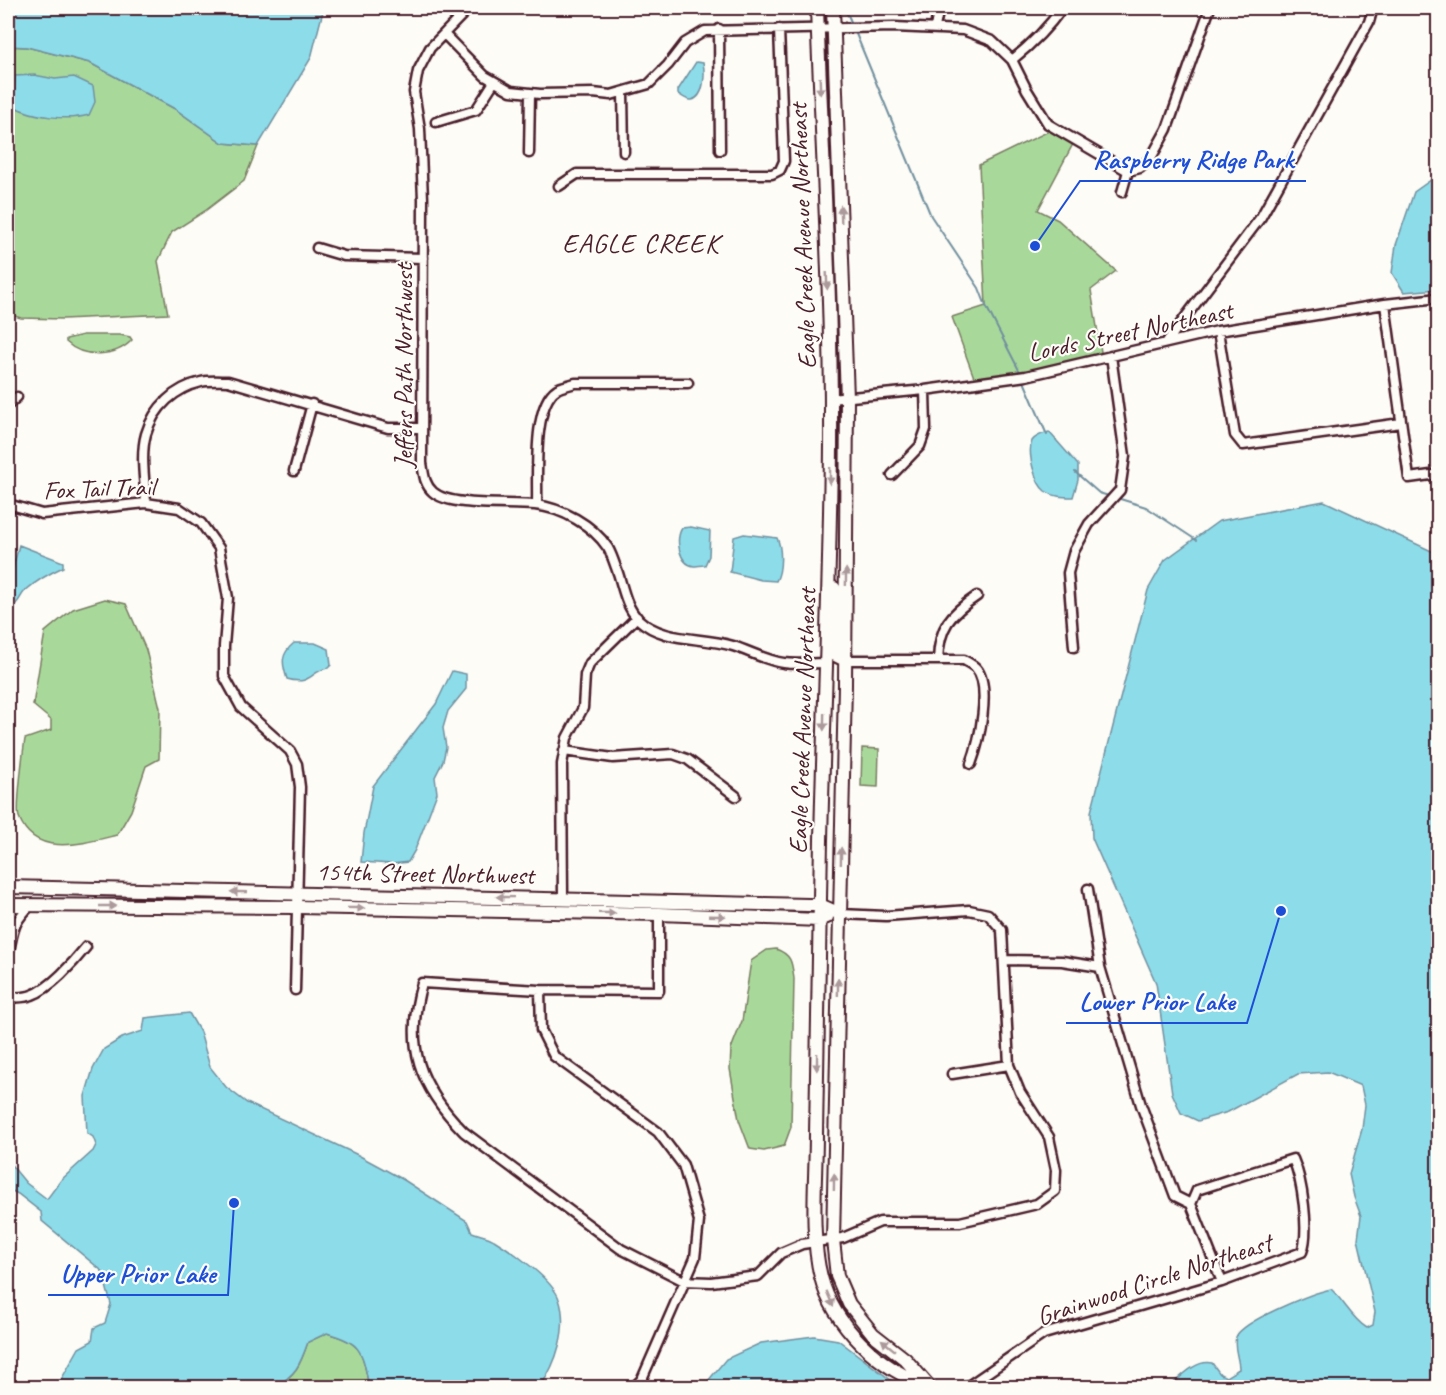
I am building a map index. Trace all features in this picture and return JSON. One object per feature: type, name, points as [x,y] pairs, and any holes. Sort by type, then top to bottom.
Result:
[{"type":"main road","name":"Eagle Creek Avenue Northeast","points":[[817,8],[830,399],[819,920],[824,1242],[849,1304],[873,1334],[905,1359],[930,1386]]},
{"type":"main road","name":"Eagle Creek Avenue Northeast","points":[[833,8],[847,398],[845,660],[840,914],[821,1278],[834,1310],[848,1330],[866,1349],[911,1380],[930,1386]]},
{"type":"main road","points":[[828,567],[835,596],[836,655],[845,660]]},
{"type":"main road","name":"154th Street Northwest","points":[[8,887],[820,905],[840,914]]},
{"type":"main road","points":[[8,897],[69,896],[117,890]]},
{"type":"main road","name":"154th Street Northwest","points":[[8,905],[297,907],[659,914],[819,920],[840,914]]},
{"type":"street","name":"Jeffers Path Northwest","points":[[469,8],[430,48],[418,71],[414,92],[420,129],[423,199],[422,463],[425,481],[433,492],[447,500],[537,505],[560,512],[585,524],[607,548],[618,573],[625,598],[637,618]]},
{"type":"street","points":[[935,27],[939,8]]},
{"type":"street","points":[[1012,60],[1036,40],[1062,8]]},
{"type":"street","points":[[444,34],[471,64],[494,82],[511,91],[548,95],[593,93],[610,95],[649,84],[685,43],[705,31],[935,27],[963,30],[992,40],[1012,60],[1048,124],[1128,171],[1140,168],[1151,158],[1167,129],[1210,8]]},
{"type":"street","points":[[1166,343],[1261,217],[1369,22],[1373,8]]},
{"type":"street","points":[[719,29],[720,150]]},
{"type":"street","points":[[559,186],[577,174],[772,174],[780,170],[784,161],[779,29]]},
{"type":"street","points":[[436,122],[476,110],[494,82]]},
{"type":"street","points":[[623,92],[624,152]]},
{"type":"street","points":[[529,153],[530,93]]},
{"type":"street","points":[[1122,192],[1128,171]]},
{"type":"street","points":[[317,248],[344,256],[423,258]]},
{"type":"street","name":"Lords Street Northeast","points":[[830,399],[925,390],[1026,376],[1218,332],[1385,304],[1438,298]]},
{"type":"street","points":[[1385,304],[1409,478],[1438,474]]},
{"type":"street","points":[[1218,332],[1235,435],[1243,445],[1401,423]]},
{"type":"street","points":[[1074,647],[1068,573],[1074,551],[1089,524],[1120,490],[1125,456],[1111,356]]},
{"type":"street","points":[[146,503],[144,458],[146,434],[158,409],[178,390],[202,381],[228,381],[388,428],[422,428]]},
{"type":"street","points":[[537,505],[539,421],[545,402],[557,389],[575,383],[688,383]]},
{"type":"street","points":[[892,476],[920,446],[926,429],[925,390]]},
{"type":"street","points":[[8,405],[17,397]]},
{"type":"street","points":[[294,471],[312,404]]},
{"type":"street","name":"Fox Tail Trail","points":[[8,504],[42,514],[146,503],[179,508],[201,523],[219,548],[228,598],[224,676],[241,707],[283,743],[297,764],[300,787],[295,990]]},
{"type":"street","points":[[938,660],[942,629],[962,606],[977,596]]},
{"type":"street","points":[[563,898],[562,764],[567,738],[583,708],[585,675],[590,663],[637,618],[651,628],[674,637],[710,640],[783,663],[825,663]]},
{"type":"street","points":[[845,660],[964,660],[976,668],[982,680],[983,716],[981,734],[970,764]]},
{"type":"street","points":[[564,751],[613,758],[673,754],[687,759],[736,796]]},
{"type":"street","points":[[1088,889],[1100,967],[1141,1105],[1175,1196],[1191,1204],[1222,1282]]},
{"type":"street","points":[[8,956],[13,929],[18,917],[31,905]]},
{"type":"street","name":"154th Street Northwest","points":[[840,914],[886,916],[969,910],[988,914],[1002,930],[1009,1065]]},
{"type":"street","points":[[659,914],[659,992],[540,990],[422,983],[415,1008],[414,1040],[421,1074],[443,1111],[464,1132],[621,1249],[684,1281],[711,1282],[758,1276],[781,1253],[802,1244],[824,1242],[859,1232],[880,1222],[960,1222],[1037,1204],[1055,1191],[1056,1170],[1049,1137],[1020,1092],[1009,1065],[952,1074]]},
{"type":"street","points":[[8,998],[32,995],[53,982],[86,947]]},
{"type":"street","points":[[1005,960],[1062,961],[1100,967]]},
{"type":"street","points":[[540,990],[541,1029],[554,1056],[658,1132],[683,1165],[699,1221],[695,1258],[642,1379],[633,1388]]},
{"type":"street","name":"Grainwood Circle Northeast","points":[[965,1388],[1044,1334],[1222,1282],[1302,1252],[1306,1240],[1299,1173],[1293,1159],[1197,1190],[1191,1204]]},
{"type":"street","points":[[8,1282],[8,1295]]},
{"type":"green space","points":[[8,46],[27,47],[90,63],[175,109],[223,143],[258,146],[244,181],[205,211],[172,232],[158,261],[168,314],[63,319],[21,318],[8,314]]},
{"type":"green space","points":[[1051,130],[1073,144],[1038,210],[1058,220],[1116,271],[1091,290],[1102,358],[976,383],[952,317],[986,306],[979,165]]},
{"type":"green space","points":[[83,335],[120,335],[130,337],[132,340],[117,350],[100,354],[82,351],[66,342],[66,339]]},
{"type":"green space","points":[[105,599],[126,604],[146,650],[160,708],[159,759],[146,766],[131,811],[117,835],[76,844],[48,843],[36,839],[26,830],[18,812],[25,739],[51,730],[51,720],[33,705],[45,632],[73,609]]},
{"type":"green space","points":[[862,748],[879,749],[878,787],[861,786]]},
{"type":"green space","points":[[776,949],[790,960],[794,979],[791,1127],[784,1146],[764,1151],[750,1149],[739,1120],[730,1069],[731,1049],[742,1021],[751,961],[767,950]]},
{"type":"green space","points":[[327,1333],[346,1340],[358,1349],[364,1362],[368,1382],[364,1387],[274,1388],[296,1369],[308,1342]]},
{"type":"water","points":[[8,8],[326,8],[323,11],[311,58],[258,146],[223,143],[175,109],[90,63],[27,47],[8,46]]},
{"type":"water","points":[[696,62],[703,63],[703,84],[696,98],[690,100],[678,94],[678,90]]},
{"type":"water","points":[[34,75],[55,79],[74,77],[93,86],[95,102],[89,115],[71,118],[50,117],[30,113],[13,106],[15,76]]},
{"type":"water","points":[[1438,175],[1438,289],[1404,292],[1392,273],[1396,245],[1414,192]]},
{"type":"water","points":[[1049,432],[1078,465],[1078,480],[1073,497],[1048,493],[1041,487],[1035,475],[1031,460],[1032,441]]},
{"type":"water","points":[[1324,501],[1438,554],[1438,1387],[1169,1387],[1189,1370],[1206,1362],[1212,1363],[1220,1374],[1226,1377],[1239,1369],[1235,1341],[1241,1331],[1279,1308],[1331,1289],[1362,1324],[1367,1328],[1373,1325],[1375,1312],[1358,1239],[1361,1216],[1349,1174],[1362,1129],[1365,1105],[1361,1086],[1328,1072],[1298,1074],[1228,1112],[1198,1121],[1181,1113],[1172,1093],[1156,983],[1092,838],[1091,812],[1148,590],[1165,560],[1219,521]]},
{"type":"water","points":[[691,527],[710,531],[709,556],[705,565],[689,564],[680,551],[679,539],[682,528]]},
{"type":"water","points":[[744,534],[777,538],[781,560],[776,581],[761,580],[730,572],[734,537]]},
{"type":"water","points":[[19,545],[63,562],[63,567],[25,591],[13,606],[10,602],[12,571]]},
{"type":"water","points":[[294,643],[315,643],[329,649],[331,665],[301,681],[287,679],[283,660],[286,651]]},
{"type":"water","points":[[452,671],[466,674],[466,689],[448,711],[443,728],[446,747],[443,761],[435,777],[437,793],[415,850],[408,862],[392,864],[361,862],[373,786],[436,704]]},
{"type":"water","points":[[189,1013],[200,1032],[210,1067],[226,1087],[247,1103],[358,1155],[404,1180],[467,1221],[472,1232],[492,1239],[511,1251],[549,1283],[559,1299],[562,1310],[562,1334],[556,1357],[540,1387],[364,1387],[368,1382],[364,1362],[358,1349],[346,1340],[327,1333],[308,1342],[296,1369],[274,1387],[57,1387],[79,1348],[92,1341],[94,1328],[105,1323],[111,1304],[102,1271],[42,1221],[41,1212],[8,1189],[8,1161],[26,1183],[47,1199],[61,1180],[93,1151],[96,1145],[93,1137],[87,1133],[85,1096],[93,1069],[104,1049],[122,1038],[143,1031],[145,1018]]},
{"type":"water","points":[[814,1336],[838,1340],[900,1387],[703,1387],[726,1359],[761,1343]]},
{"type":"waterway","points":[[840,8],[848,15],[852,24]]},
{"type":"waterway","points":[[854,29],[931,216],[979,288],[1021,374]]},
{"type":"waterway","points":[[1023,379],[1047,435]]},
{"type":"waterway","points":[[1075,472],[1099,493],[1112,497]]},
{"type":"waterway","points":[[1117,498],[1146,507],[1196,540]]},
{"type":"place","name":"Raspberry Ridge Park","points":[[1035,246]]},
{"type":"place","name":"Lower Prior Lake","points":[[1281,911]]},
{"type":"place","name":"Upper Prior Lake","points":[[234,1203]]},
{"type":"district","name":"EAGLE CREEK","points":[[641,243]]}]
